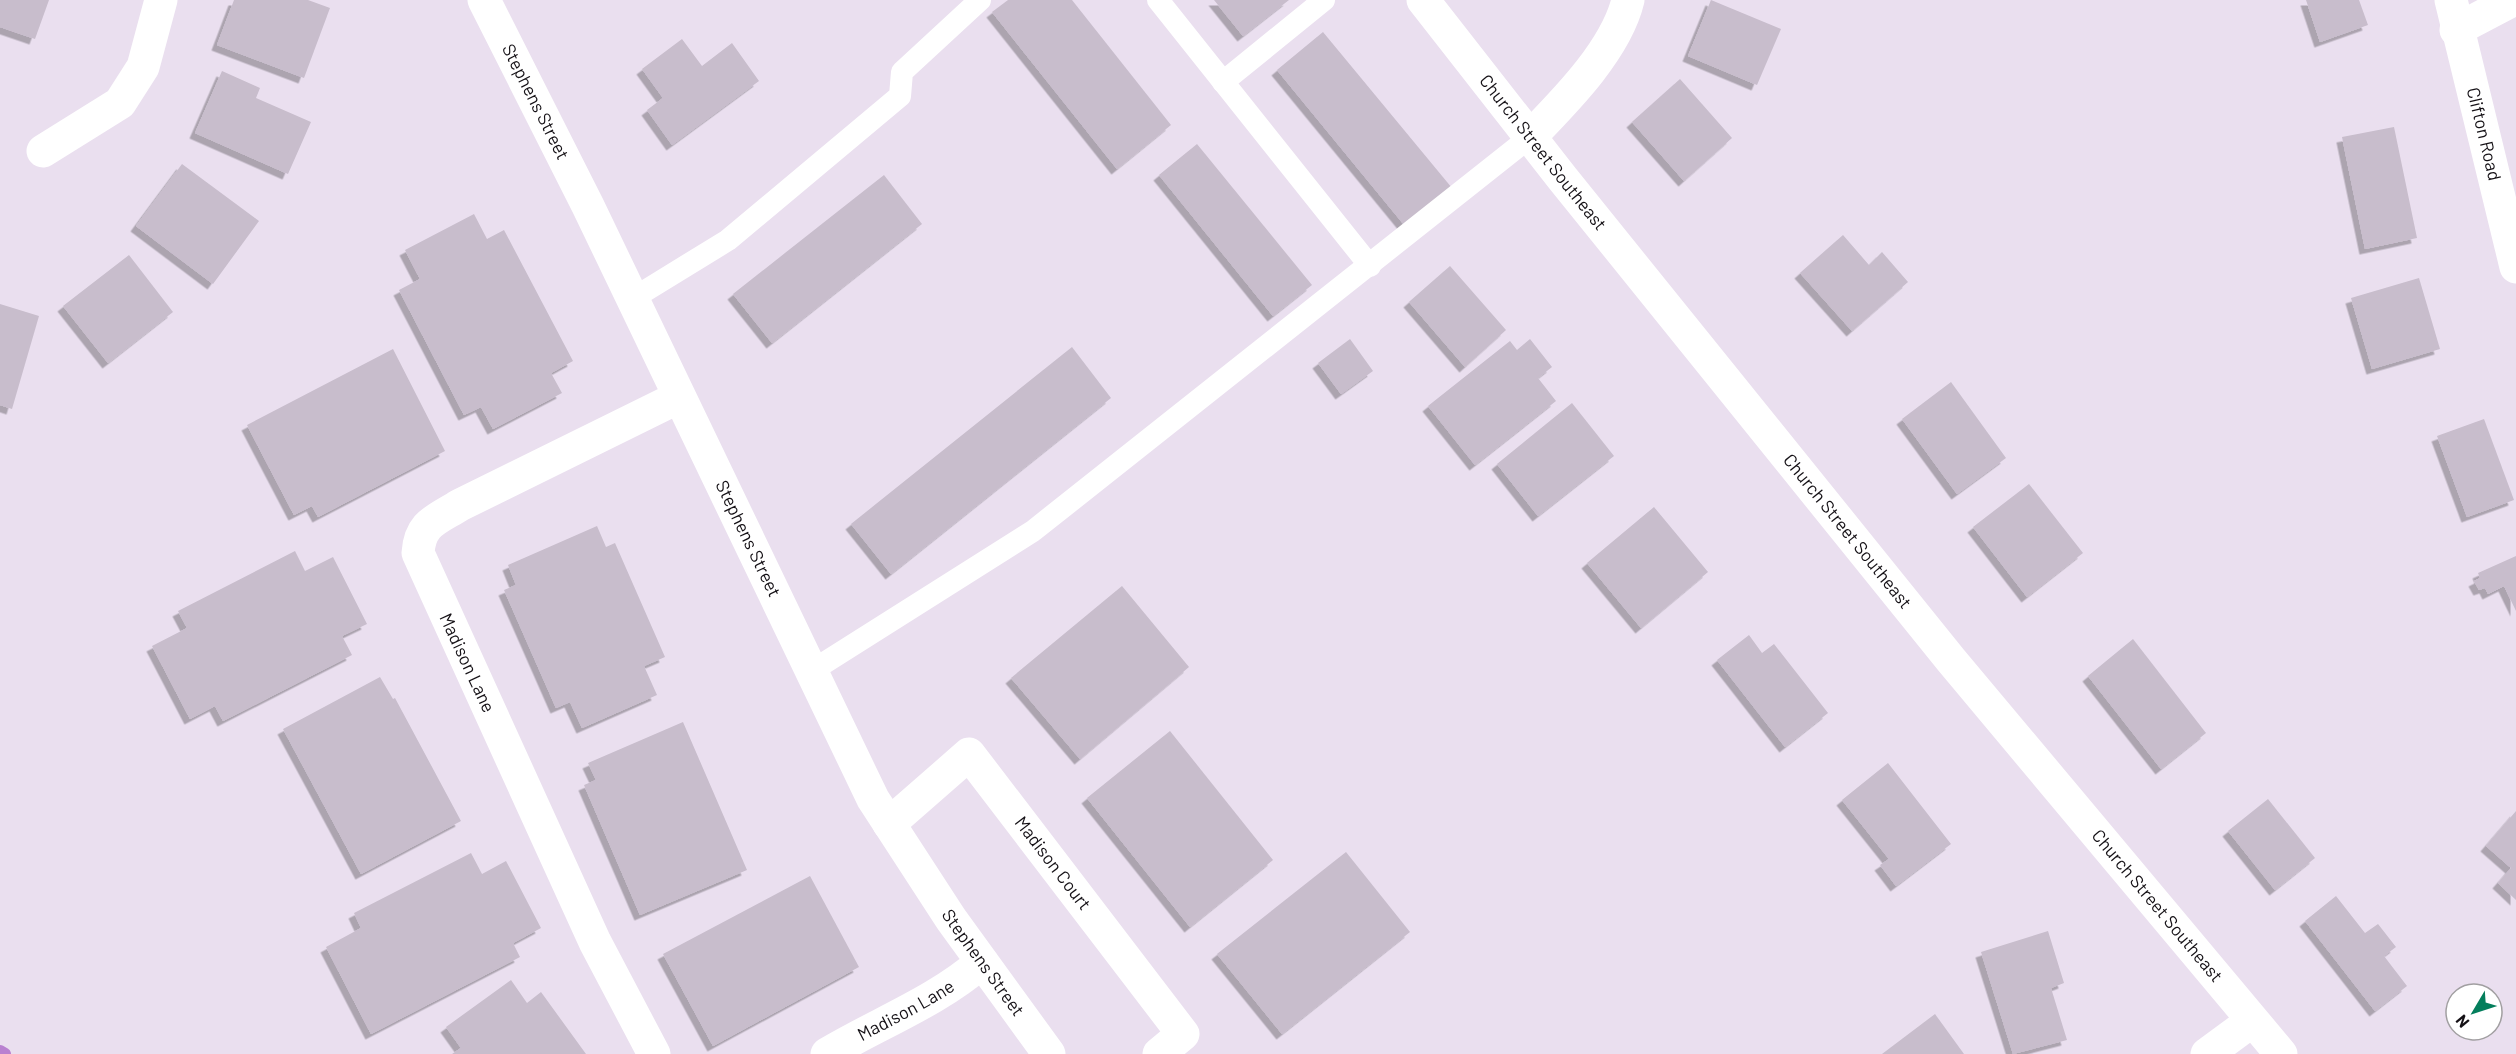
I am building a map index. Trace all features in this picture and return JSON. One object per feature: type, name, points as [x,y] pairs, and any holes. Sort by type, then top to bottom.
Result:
[{"type":"street","points":[[43,151],[120,103],[143,67],[161,0]]},
{"type":"street","name":"Stephens Street","points":[[484,0],[632,299],[873,799],[982,962],[1048,1054]]},
{"type":"street","name":"Church Street Southeast","points":[[1423,0],[1530,137],[1951,660],[2281,1054]]},
{"type":"street","points":[[1530,137],[1558,108],[1594,63],[1625,14],[1628,0]]},
{"type":"street","points":[[2454,15],[2512,0]]},
{"type":"street","name":"Clifton Road","points":[[2454,15],[2516,267]]},
{"type":"street","name":"Madison Lane","points":[[654,1054],[595,942],[418,553],[419,536],[429,524],[460,505],[679,397]]},
{"type":"street","name":"Madison Court","points":[[889,824],[969,754],[1183,1034],[1159,1054]]},
{"type":"street","name":"Madison Lane","points":[[827,1054],[863,1032],[930,1000],[961,981],[982,962]]},
{"type":"street","points":[[2207,1054],[2252,1021]]},
{"type":"lane","points":[[632,299],[728,240],[900,96],[902,72],[980,0]]},
{"type":"lane","points":[[1158,0],[1370,266]]},
{"type":"lane","points":[[1223,82],[1324,0]]},
{"type":"lane","points":[[810,672],[1033,531],[1530,137]]},
{"type":"building","points":[[0,0],[49,0],[35,39],[0,27]]},
{"type":"building","points":[[234,0],[308,0],[330,8],[304,78],[217,45]]},
{"type":"building","points":[[1008,0],[1072,0],[1171,125],[1117,169],[992,12]]},
{"type":"building","points":[[1214,0],[1289,0],[1243,36]]},
{"type":"building","points":[[1711,0],[1781,29],[1757,85],[1688,56]]},
{"type":"building","points":[[2306,0],[2359,0],[2368,25],[2320,42]]},
{"type":"building","points":[[1323,32],[1452,188],[1405,226],[1277,70]]},
{"type":"building","points":[[682,39],[702,66],[732,43],[759,81],[672,145],[647,110],[663,98],[642,69]]},
{"type":"building","points":[[222,71],[260,88],[256,98],[311,122],[288,174],[195,133]]},
{"type":"building","points":[[1680,79],[1732,138],[1684,181],[1632,122]]},
{"type":"building","points":[[2394,127],[2417,238],[2365,249],[2342,137]]},
{"type":"building","points":[[1197,144],[1312,285],[1273,316],[1159,175]]},
{"type":"building","points":[[182,164],[259,221],[213,284],[136,226]]},
{"type":"building","points":[[884,175],[922,224],[772,343],[733,294]]},
{"type":"building","points":[[474,214],[487,239],[504,230],[573,361],[551,373],[562,393],[493,429],[481,407],[464,415],[399,290],[420,279],[405,250]]},
{"type":"building","points":[[1843,235],[1869,265],[1882,252],[1908,282],[1852,331],[1800,273]]},
{"type":"building","points":[[129,255],[173,312],[108,363],[63,306]]},
{"type":"building","points":[[1450,266],[1506,330],[1465,367],[1409,302]]},
{"type":"building","points":[[2419,278],[2440,349],[2372,369],[2351,298]]},
{"type":"building","points":[[0,304],[39,316],[12,409],[0,405]]},
{"type":"building","points":[[1350,339],[1373,371],[1341,394],[1318,363]]},
{"type":"building","points":[[1530,339],[1552,367],[1538,378],[1556,401],[1475,465],[1428,406],[1510,341],[1517,350]]},
{"type":"building","points":[[1072,347],[1111,398],[891,574],[851,524]]},
{"type":"building","points":[[393,349],[445,451],[318,517],[312,506],[294,515],[247,425]]},
{"type":"building","points":[[1951,382],[2006,458],[1957,494],[1902,419]]},
{"type":"building","points":[[1572,403],[1614,456],[1538,516],[1497,464]]},
{"type":"building","points":[[2484,419],[2514,500],[2467,517],[2437,436]]},
{"type":"building","points":[[2029,484],[2083,553],[2027,597],[1973,527]]},
{"type":"building","points":[[1654,507],[1708,572],[1641,628],[1587,563]]},
{"type":"building","points":[[597,526],[606,547],[615,543],[665,657],[644,666],[657,695],[582,728],[570,702],[556,708],[504,590],[516,585],[508,565]]},
{"type":"building","points":[[295,551],[305,571],[333,557],[367,624],[342,636],[352,655],[223,721],[215,706],[190,719],[152,646],[187,628],[178,611]]},
{"type":"building","points":[[2516,556],[2516,611],[2504,586],[2488,594],[2485,588],[2479,590],[2474,581],[2480,578],[2478,573]]},
{"type":"building","points":[[1122,586],[1189,667],[1080,759],[1011,678]]},
{"type":"building","points":[[1749,635],[1762,653],[1774,644],[1828,713],[1785,747],[1717,660]]},
{"type":"building","points":[[2133,639],[2206,733],[2161,769],[2088,676]]},
{"type":"building","points":[[380,677],[393,699],[395,698],[461,821],[361,874],[283,729]]},
{"type":"building","points":[[683,722],[747,870],[640,915],[584,785],[596,780],[588,763]]},
{"type":"building","points":[[1170,731],[1273,860],[1190,927],[1087,798]]},
{"type":"building","points":[[1888,763],[1951,844],[1896,886],[1880,865],[1889,859],[1842,800]]},
{"type":"building","points":[[2268,799],[2315,858],[2275,890],[2228,831]]},
{"type":"building","points":[[2516,811],[2516,900],[2498,883],[2511,868],[2486,846]]},
{"type":"building","points":[[1346,852],[1410,932],[1282,1034],[1217,954]]},
{"type":"building","points":[[471,853],[482,874],[506,861],[541,928],[513,943],[520,957],[371,1034],[326,947],[361,928],[354,913]]},
{"type":"building","points":[[810,876],[859,967],[713,1046],[663,954]]},
{"type":"building","points":[[2336,896],[2365,933],[2378,924],[2396,947],[2384,956],[2407,986],[2375,1011],[2305,921]]},
{"type":"building","points":[[2048,931],[2064,983],[2051,988],[2067,1040],[2013,1054],[1981,952]]},
{"type":"building","points":[[511,980],[527,1003],[541,992],[586,1054],[452,1054],[461,1048],[446,1027]]},
{"type":"building","points":[[1935,1014],[1964,1054],[1882,1054]]},
{"type":"waterway","points":[[0,1051],[5,1054]]}]
